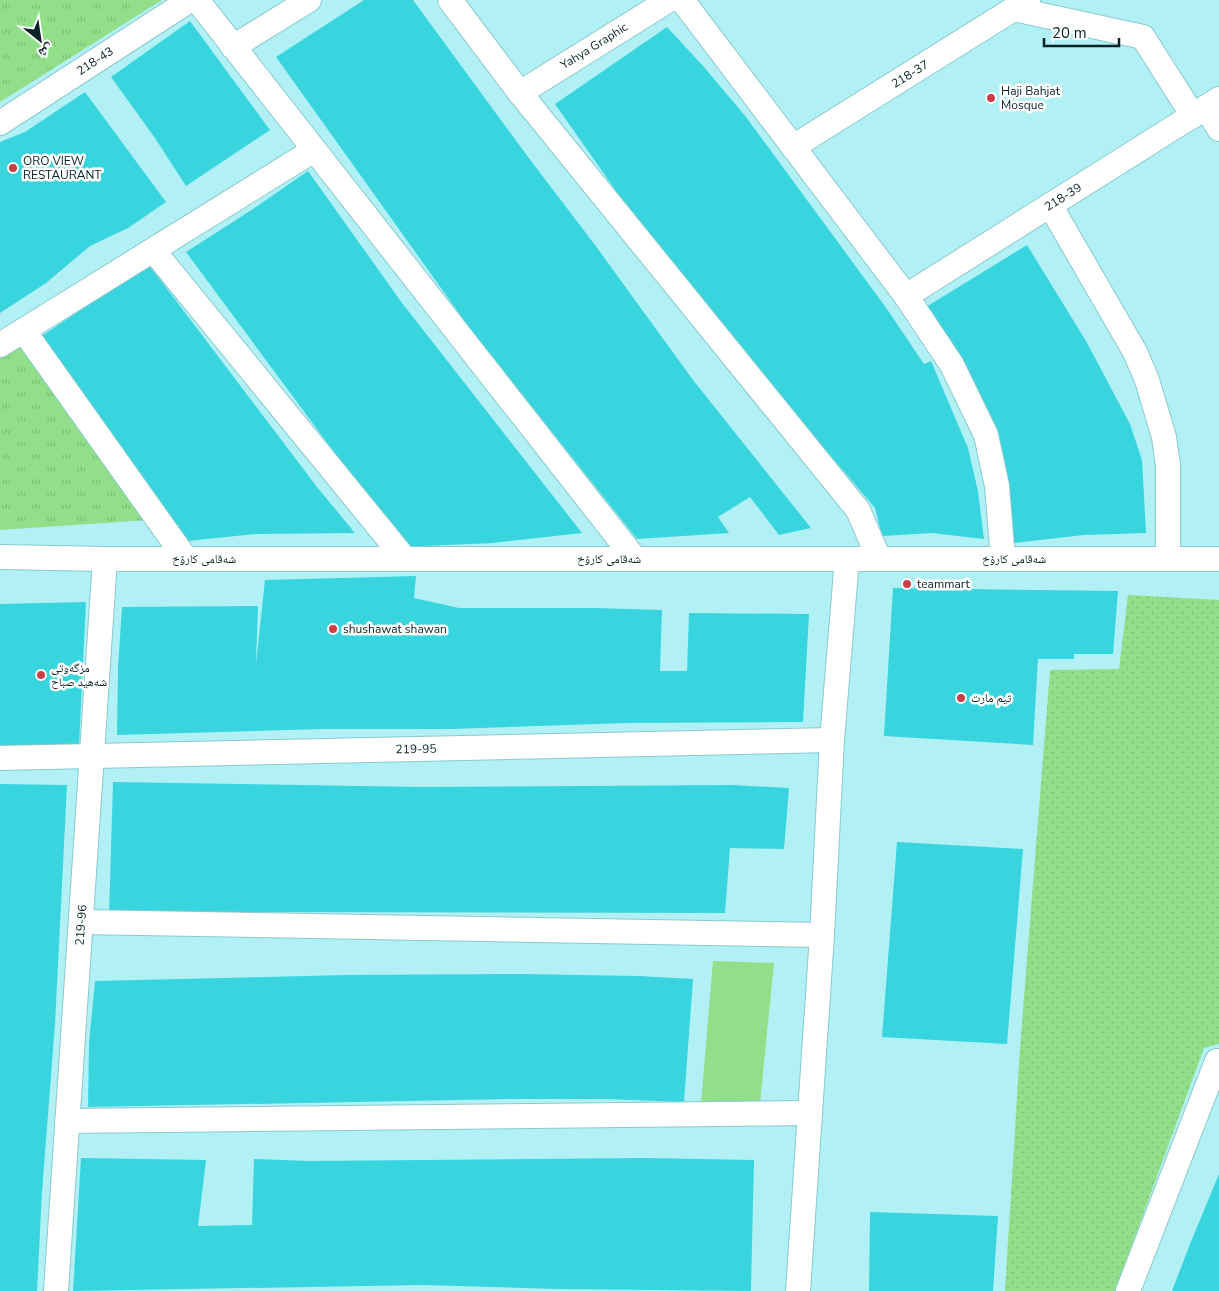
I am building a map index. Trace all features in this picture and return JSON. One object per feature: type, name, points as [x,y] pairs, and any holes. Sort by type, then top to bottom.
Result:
[{"type":"street","name":"218-43","points":[[0,123],[190,0]]},
{"type":"street","points":[[196,0],[635,559]]},
{"type":"street","points":[[233,47],[310,0]]},
{"type":"street","points":[[450,0],[520,93],[858,510],[879,559]]},
{"type":"street","name":"Yahya Graphic","points":[[520,93],[669,0]]},
{"type":"street","points":[[682,0],[906,296],[952,366],[986,435],[996,486],[1003,559]]},
{"type":"street","points":[[1021,4],[1143,36],[1206,107],[1219,129]]},
{"type":"street","name":"218-37","points":[[793,147],[1021,4]]},
{"type":"street","name":"218-39","points":[[906,296],[1206,107]]},
{"type":"street","points":[[0,345],[314,150]]},
{"type":"street","points":[[1050,205],[1135,352],[1150,389],[1164,437],[1168,466],[1168,559]]},
{"type":"street","points":[[153,250],[404,559]]},
{"type":"street","points":[[24,331],[186,559]]},
{"type":"street","name":"شەقامی کارۆخ","points":[[0,557],[105,559],[1219,559]]},
{"type":"street","name":"219-96","points":[[56,1291],[105,559]]},
{"type":"street","points":[[798,1291],[822,935],[832,740],[847,559]]},
{"type":"street","name":"219-95","points":[[0,758],[832,740]]},
{"type":"street","points":[[81,922],[822,935]]},
{"type":"street","points":[[1128,1291],[1217,1061],[1219,1061]]},
{"type":"street","points":[[67,1121],[810,1113]]},
{"type":"green space","points":[[0,0],[162,0],[0,102]]},
{"type":"green space","points":[[15,335],[149,520],[0,530],[0,347]]},
{"type":"green space","points":[[1128,595],[1219,600],[1219,1044],[1204,1048],[1115,1291],[1005,1291],[1020,1048],[1050,670],[1119,669]]},
{"type":"green space","points":[[713,961],[774,963],[760,1103],[701,1103]]},
{"type":"building","points":[[364,0],[413,0],[693,380],[811,528],[779,535],[750,497],[718,517],[729,533],[637,539],[471,330],[276,57]]},
{"type":"building","points":[[190,21],[270,130],[186,186],[155,138],[111,77]]},
{"type":"building","points":[[667,27],[746,117],[887,309],[924,364],[931,361],[968,448],[978,491],[984,539],[932,533],[882,536],[875,508],[830,455],[788,419],[673,272],[555,104]]},
{"type":"building","points":[[85,92],[166,202],[128,228],[90,246],[46,283],[0,313],[0,142],[25,132]]},
{"type":"building","points":[[308,171],[402,303],[582,533],[493,543],[402,547],[186,252]]},
{"type":"building","points":[[1027,245],[1086,341],[1130,424],[1142,460],[1146,533],[1084,535],[1013,543],[1009,498],[926,307]]},
{"type":"building","points":[[149,265],[317,487],[355,533],[255,534],[178,542],[37,339]]},
{"type":"building","points":[[416,576],[414,598],[459,608],[662,610],[660,671],[687,671],[689,613],[809,614],[803,722],[627,723],[452,729],[321,729],[117,735],[118,668],[122,607],[258,606],[256,664],[265,580]]},
{"type":"building","name":"تيم مارت","points":[[893,588],[1118,591],[1113,654],[1074,654],[1074,659],[1038,659],[1033,745],[884,736]]},
{"type":"building","name":"مزگه‌وتی شه‌هید صباح","points":[[86,602],[79,746],[0,749],[0,604]]},
{"type":"building","points":[[113,782],[420,787],[733,785],[789,788],[784,849],[730,848],[725,913],[245,912],[109,914]]},
{"type":"building","points":[[0,784],[67,785],[55,1024],[42,1192],[37,1291],[0,1291]]},
{"type":"building","points":[[897,842],[1023,849],[1007,1044],[882,1037]]},
{"type":"building","points":[[520,974],[693,979],[684,1102],[604,1099],[514,1099],[88,1107],[89,1043],[95,981],[347,975]]},
{"type":"building","points":[[81,1158],[206,1160],[198,1226],[252,1225],[254,1159],[310,1161],[644,1158],[754,1160],[751,1291],[558,1289],[423,1285],[73,1291]]},
{"type":"building","points":[[1219,1174],[1219,1291],[1172,1291],[1190,1244]]},
{"type":"building","points":[[870,1212],[998,1216],[993,1291],[869,1291]]},
{"type":"place","name":"Haji Bahjat Mosque","points":[[991,98]]},
{"type":"place","name":"ORO VIEW RESTAURANT","points":[[13,168]]},
{"type":"place","name":"teammart","points":[[907,584]]},
{"type":"place","name":"shushawat shawan","points":[[333,629]]},
{"type":"place","name":"مزگه‌وتی شه‌هید صباح","points":[[41,675]]},
{"type":"place","name":"تيم مارت","points":[[961,698]]}]
